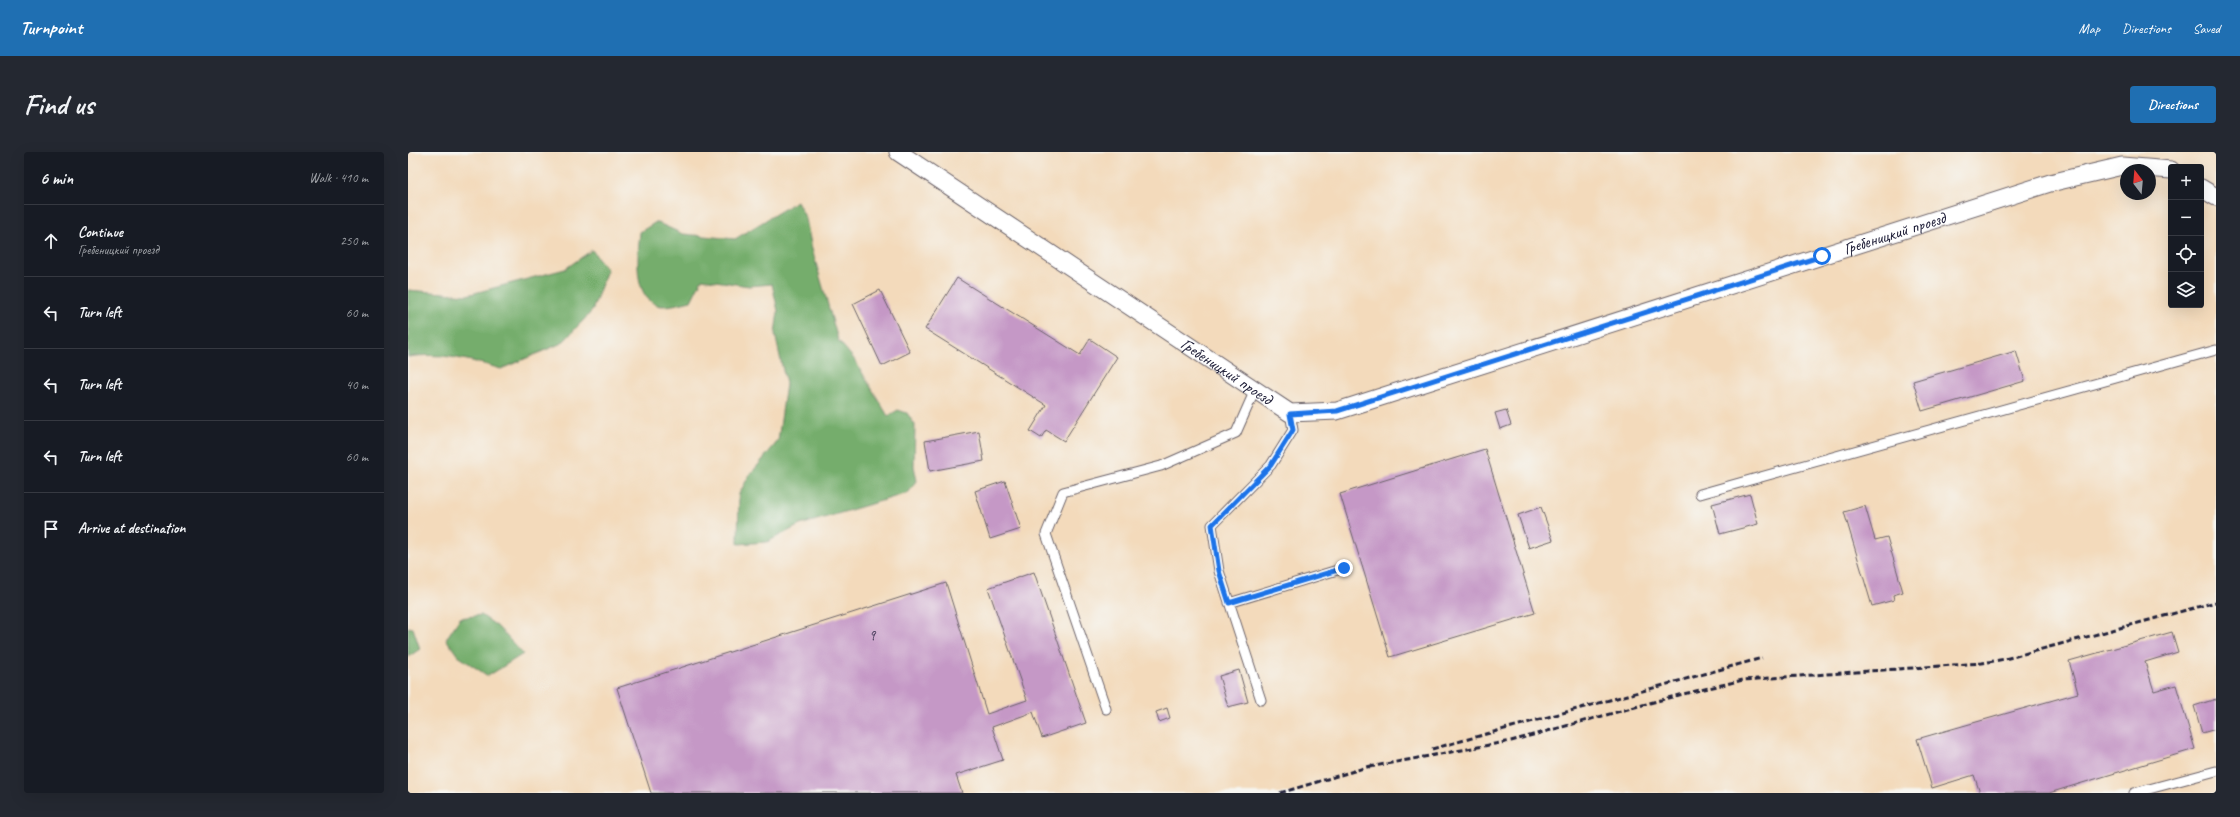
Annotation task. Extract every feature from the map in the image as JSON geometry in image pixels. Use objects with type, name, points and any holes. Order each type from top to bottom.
[{"type":"street","name":"Гребеницкий проезд","points":[[898,152],[1290,414],[1337,411],[2050,183],[2122,166],[2168,170]]},
{"type":"street","points":[[2204,190],[2216,197]]},
{"type":"lane","points":[[1700,494],[2216,350]]},
{"type":"lane","points":[[1106,709],[1046,534],[1063,492],[1161,466],[1236,434],[1255,390]]},
{"type":"lane","points":[[1261,700],[1219,571],[1212,525],[1271,465],[1293,430],[1290,414]]},
{"type":"lane","points":[[1229,603],[1344,568]]},
{"type":"lane","points":[[2134,793],[2216,771]]},
{"type":"green space","points":[[797,201],[806,219],[812,249],[838,340],[854,359],[888,416],[898,410],[907,413],[915,425],[914,466],[917,481],[908,493],[800,525],[767,542],[738,544],[739,494],[749,476],[778,441],[786,384],[775,334],[778,311],[772,284],[749,286],[702,279],[691,301],[669,306],[657,305],[649,300],[640,283],[638,273],[638,251],[640,232],[656,222],[683,234],[735,239]]},
{"type":"green space","points":[[592,250],[607,270],[592,311],[562,343],[501,369],[467,360],[444,356],[408,357],[408,290],[467,295],[565,269]]},
{"type":"green space","points":[[481,615],[497,626],[523,654],[488,676],[458,656],[446,639],[460,618]]},
{"type":"green space","points":[[408,627],[413,628],[420,649],[408,657]]},
{"type":"building","points":[[957,278],[1080,355],[1090,339],[1117,357],[1064,441],[1046,430],[1041,438],[1030,431],[1046,405],[925,329]]},
{"type":"building","points":[[880,290],[910,352],[882,366],[853,304]]},
{"type":"building","points":[[2016,351],[2025,381],[1922,411],[1913,381]]},
{"type":"building","points":[[1506,410],[1511,425],[1500,429],[1495,413]]},
{"type":"building","points":[[979,431],[984,461],[930,471],[925,441]]},
{"type":"building","points":[[1485,449],[1535,613],[1390,657],[1340,494]]},
{"type":"building","points":[[1005,481],[1021,529],[990,539],[975,491]]},
{"type":"building","points":[[1750,494],[1758,524],[1720,534],[1712,504]]},
{"type":"building","points":[[1865,506],[1875,540],[1887,537],[1903,592],[1893,595],[1894,600],[1872,606],[1844,512]]},
{"type":"building","points":[[1541,507],[1553,540],[1529,548],[1518,515]]},
{"type":"building","points":[[1034,572],[1086,723],[1042,738],[1033,712],[992,727],[1003,760],[956,775],[962,793],[651,793],[617,688],[946,583],[987,714],[1027,700],[988,588]]},
{"type":"building","points":[[2172,632],[2178,652],[2145,662],[2154,691],[2176,685],[2195,749],[2049,793],[1980,793],[1974,775],[1932,788],[1917,739],[2078,693],[2069,661]]},
{"type":"building","points":[[1239,670],[1248,702],[1228,707],[1219,676]]},
{"type":"building","points":[[2216,699],[2216,729],[2202,733],[2194,706]]},
{"type":"building","points":[[1167,708],[1170,718],[1159,722],[1156,712]]},
{"type":"railway","points":[[1369,767],[1511,741],[1679,695],[1743,680],[1982,663],[2005,659],[2216,602]]},
{"type":"railway","points":[[1432,749],[1762,658]]},
{"type":"railway","points":[[1280,793],[1374,765]]},
{"type":"route","points":[[1344,568],[1229,603],[1219,571],[1212,525],[1271,465],[1293,430],[1290,414],[1337,411],[1822,256]]}]
